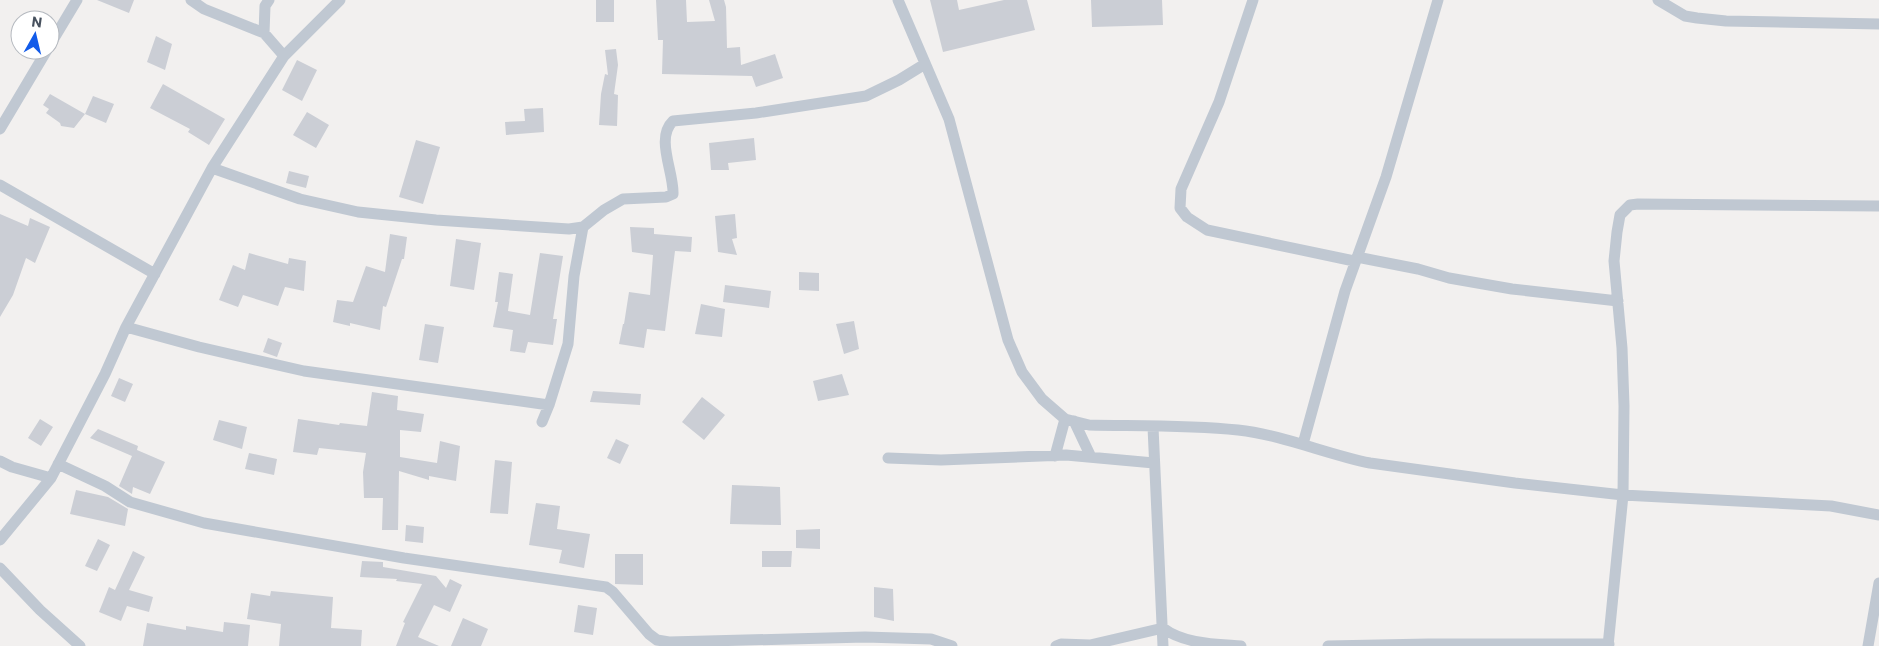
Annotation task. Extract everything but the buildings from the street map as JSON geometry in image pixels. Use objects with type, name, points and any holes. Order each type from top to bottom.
[{"type":"street","points":[[60,28],[77,0]]},
{"type":"street","points":[[191,0],[204,9],[264,33],[284,56]]},
{"type":"street","points":[[264,33],[265,6],[269,0]]},
{"type":"street","points":[[0,540],[51,478],[105,374],[126,327],[212,168],[284,56],[340,0]]},
{"type":"street","points":[[898,0],[949,119],[1008,340],[1022,372],[1042,399],[1070,420],[1089,425],[1238,430],[1285,439],[1346,458],[1370,463],[1515,483],[1623,495],[1831,506],[1879,515]]},
{"type":"street","points":[[1253,0],[1218,102],[1181,189],[1180,208],[1187,217],[1208,230],[1418,269],[1449,278],[1512,289],[1618,301]]},
{"type":"street","points":[[1304,444],[1356,259],[1386,177],[1438,0]]},
{"type":"street","points":[[1658,0],[1685,16],[1697,18],[1726,21],[1879,24]]},
{"type":"street","points":[[0,129],[41,60]]},
{"type":"street","points":[[212,168],[300,199],[358,212],[538,227],[569,229],[583,227],[604,210],[623,199],[666,197],[672,194],[673,186],[665,140],[667,126],[673,121],[756,113],[866,96],[925,64]]},
{"type":"street","points":[[0,185],[155,274]]},
{"type":"street","points":[[1328,646],[1428,644],[1609,645],[1623,495],[1624,406],[1622,348],[1614,261],[1620,215],[1630,205],[1638,204],[1879,206]]},
{"type":"street","points":[[542,422],[568,344],[574,276],[583,227]]},
{"type":"street","points":[[126,327],[199,347],[304,371],[549,405]]},
{"type":"street","points":[[1055,456],[1070,420]]},
{"type":"street","points":[[1070,420],[1091,457]]},
{"type":"street","points":[[1153,427],[1163,646]]},
{"type":"street","points":[[888,458],[941,460],[1055,456],[1091,457],[1154,463]]},
{"type":"street","points":[[0,461],[12,467],[51,478]]},
{"type":"street","points":[[58,464],[105,486],[130,502],[204,523],[404,558],[606,587],[613,592],[649,634],[657,640],[670,642],[865,636],[931,639],[952,646]]},
{"type":"street","points":[[0,568],[40,610],[80,646]]},
{"type":"street","points":[[1868,646],[1879,583]]},
{"type":"street","points":[[1056,646],[1061,644],[1090,645],[1163,628]]},
{"type":"street","points":[[1163,628],[1171,635],[1182,638],[1209,644],[1242,646]]}]
